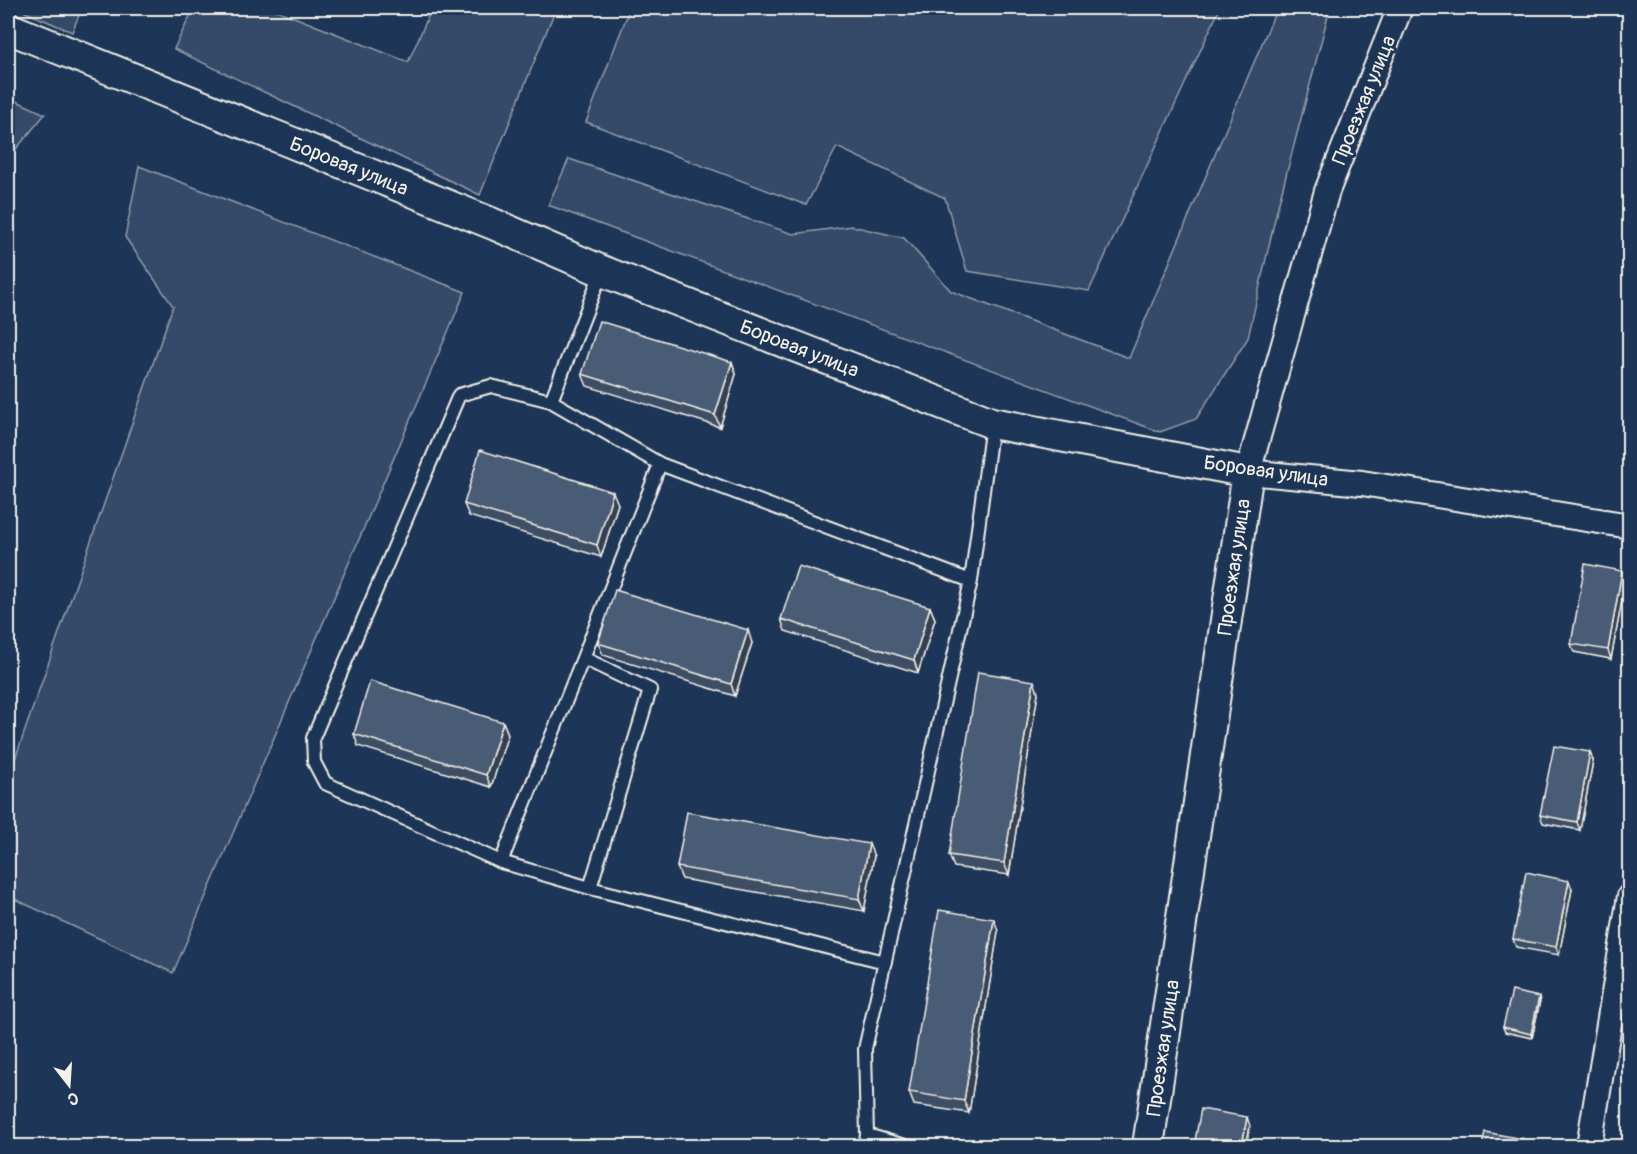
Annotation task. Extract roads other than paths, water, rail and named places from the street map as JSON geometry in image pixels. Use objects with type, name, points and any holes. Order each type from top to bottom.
[{"type":"street","name":"Проезжая улица","points":[[1148,1146],[1248,472],[1327,191],[1400,8]]},
{"type":"street","name":"Боровая улица","points":[[8,28],[491,223],[602,271],[992,423],[1248,472],[1362,483],[1629,526]]},
{"type":"street","points":[[1589,1146],[1629,896]]},
{"type":"lane","points":[[551,401],[602,271]]},
{"type":"lane","points":[[885,962],[590,888],[501,862],[325,783],[314,762],[313,738],[459,394],[491,386],[551,401],[660,464],[971,581]]},
{"type":"lane","points":[[905,1146],[866,1141],[865,1048],[971,581],[992,423]]},
{"type":"lane","points":[[501,862],[660,464]]},
{"type":"lane","points":[[584,658],[650,690],[590,888]]}]
